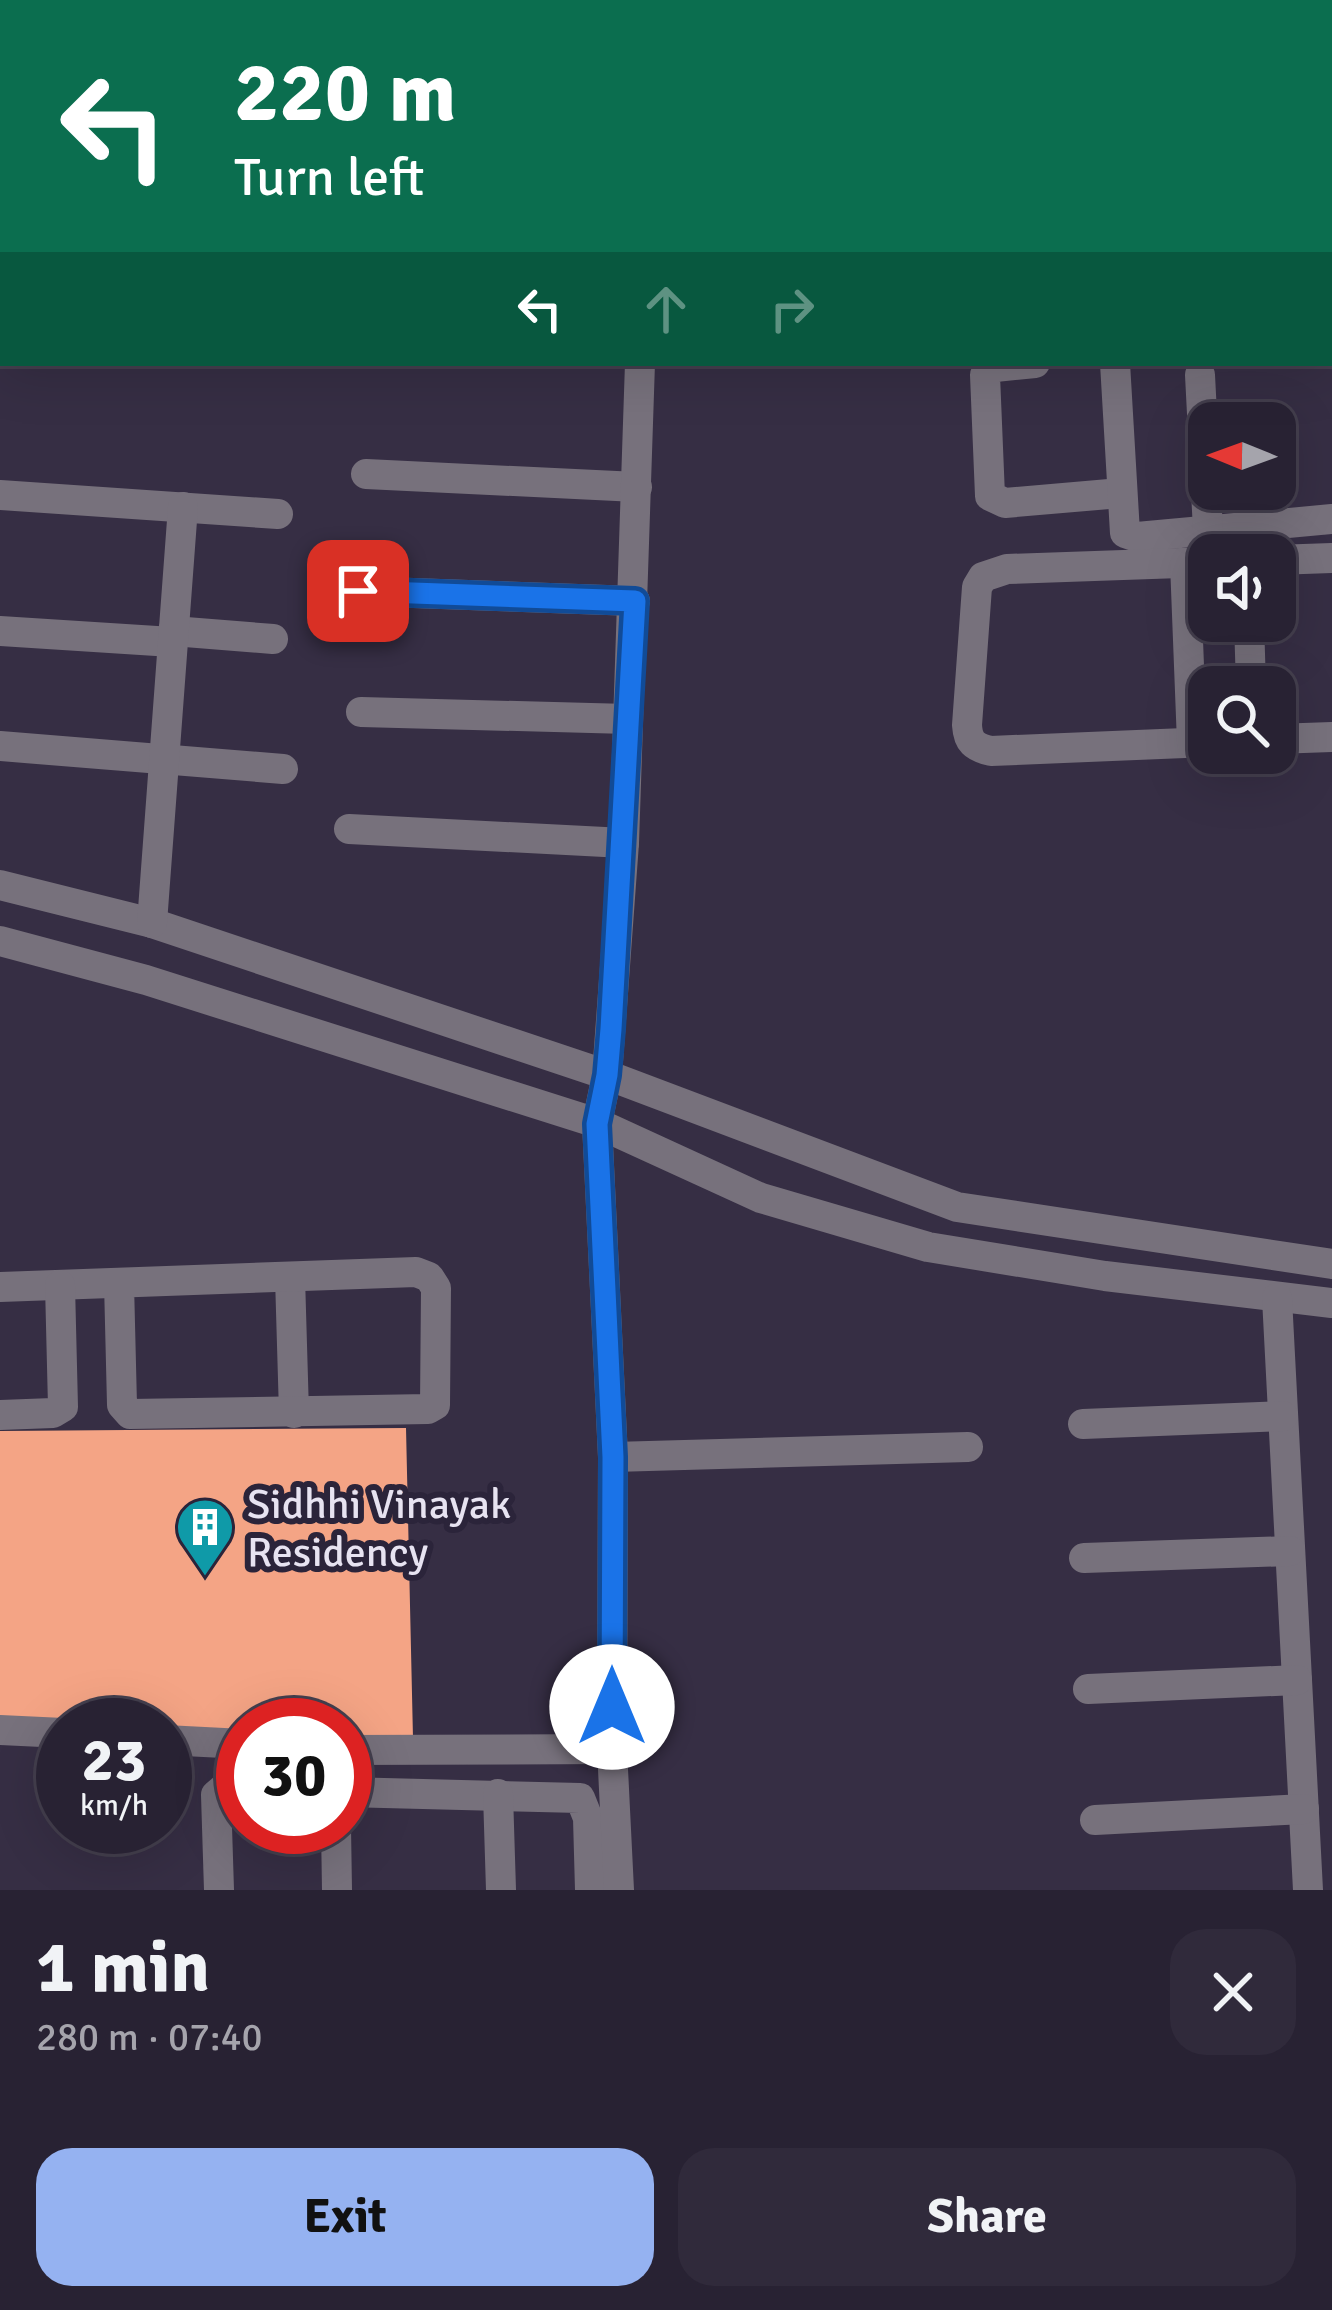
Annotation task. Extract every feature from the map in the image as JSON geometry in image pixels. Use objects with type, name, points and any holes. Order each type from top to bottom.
[{"type":"street","points":[[619,1890],[612,1749],[613,1457],[597,1124],[607,1075],[624,843],[640,366]]},
{"type":"street","points":[[1005,366],[985,375],[990,496],[1005,503],[1121,493]]},
{"type":"street","points":[[1115,366],[1123,527],[1131,536],[1332,519]]},
{"type":"street","points":[[1200,375],[1208,530]]},
{"type":"street","points":[[366,474],[638,487]]},
{"type":"street","points":[[0,495],[278,514]]},
{"type":"street","points":[[152,923],[182,507]]},
{"type":"street","points":[[1296,559],[1332,558]]},
{"type":"street","points":[[1188,562],[1007,569],[982,577],[977,587],[967,724],[968,737],[977,748],[991,752],[1188,743]]},
{"type":"street","points":[[358,591],[635,601]]},
{"type":"street","points":[[0,631],[273,639]]},
{"type":"street","points":[[361,712],[628,719]]},
{"type":"street","points":[[1296,738],[1332,736]]},
{"type":"street","points":[[0,746],[283,769]]},
{"type":"street","points":[[349,830],[624,843]]},
{"type":"street","points":[[0,885],[152,923],[607,1075],[957,1207],[1332,1264]]},
{"type":"street","points":[[0,941],[146,980],[597,1124],[761,1198],[928,1247],[1105,1276],[1332,1304]]},
{"type":"street","points":[[0,1287],[416,1272],[429,1277],[436,1288],[435,1405],[428,1409],[137,1416],[125,1411],[119,1283]]},
{"type":"street","points":[[290,1277],[294,1412]]},
{"type":"street","points":[[0,1415],[53,1413],[63,1407],[60,1285]]},
{"type":"street","points":[[1276,1298],[1304,1809],[1316,1875]]},
{"type":"street","points":[[1083,1424],[1283,1416]]},
{"type":"street","points":[[613,1457],[968,1447]]},
{"type":"street","points":[[1084,1558],[1290,1551]]},
{"type":"street","points":[[1088,1689],[1297,1680]]},
{"type":"street","points":[[0,1730],[36,1732]]},
{"type":"street","points":[[372,1750],[612,1749]]},
{"type":"street","points":[[372,1792],[580,1798],[588,1818],[590,1890]]},
{"type":"street","points":[[499,1794],[501,1890]]},
{"type":"street","points":[[1095,1820],[1304,1809]]},
{"type":"street","points":[[218,1854],[219,1890]]},
{"type":"street","points":[[336,1854],[337,1890]]},
{"type":"building","name":"Sidhhi Vinayak Residency","points":[[406,1428],[413,1738],[372,1738],[372,1698],[216,1698],[216,1738],[192,1738],[192,1698],[36,1698],[36,1731],[0,1738],[0,1431]]},
{"type":"place","name":"Sidhhi Vinayak Residency","points":[[205,1578]]},
{"type":"route","points":[[358,591],[635,601],[611,1029],[597,1124],[613,1457],[612,1707]]}]
